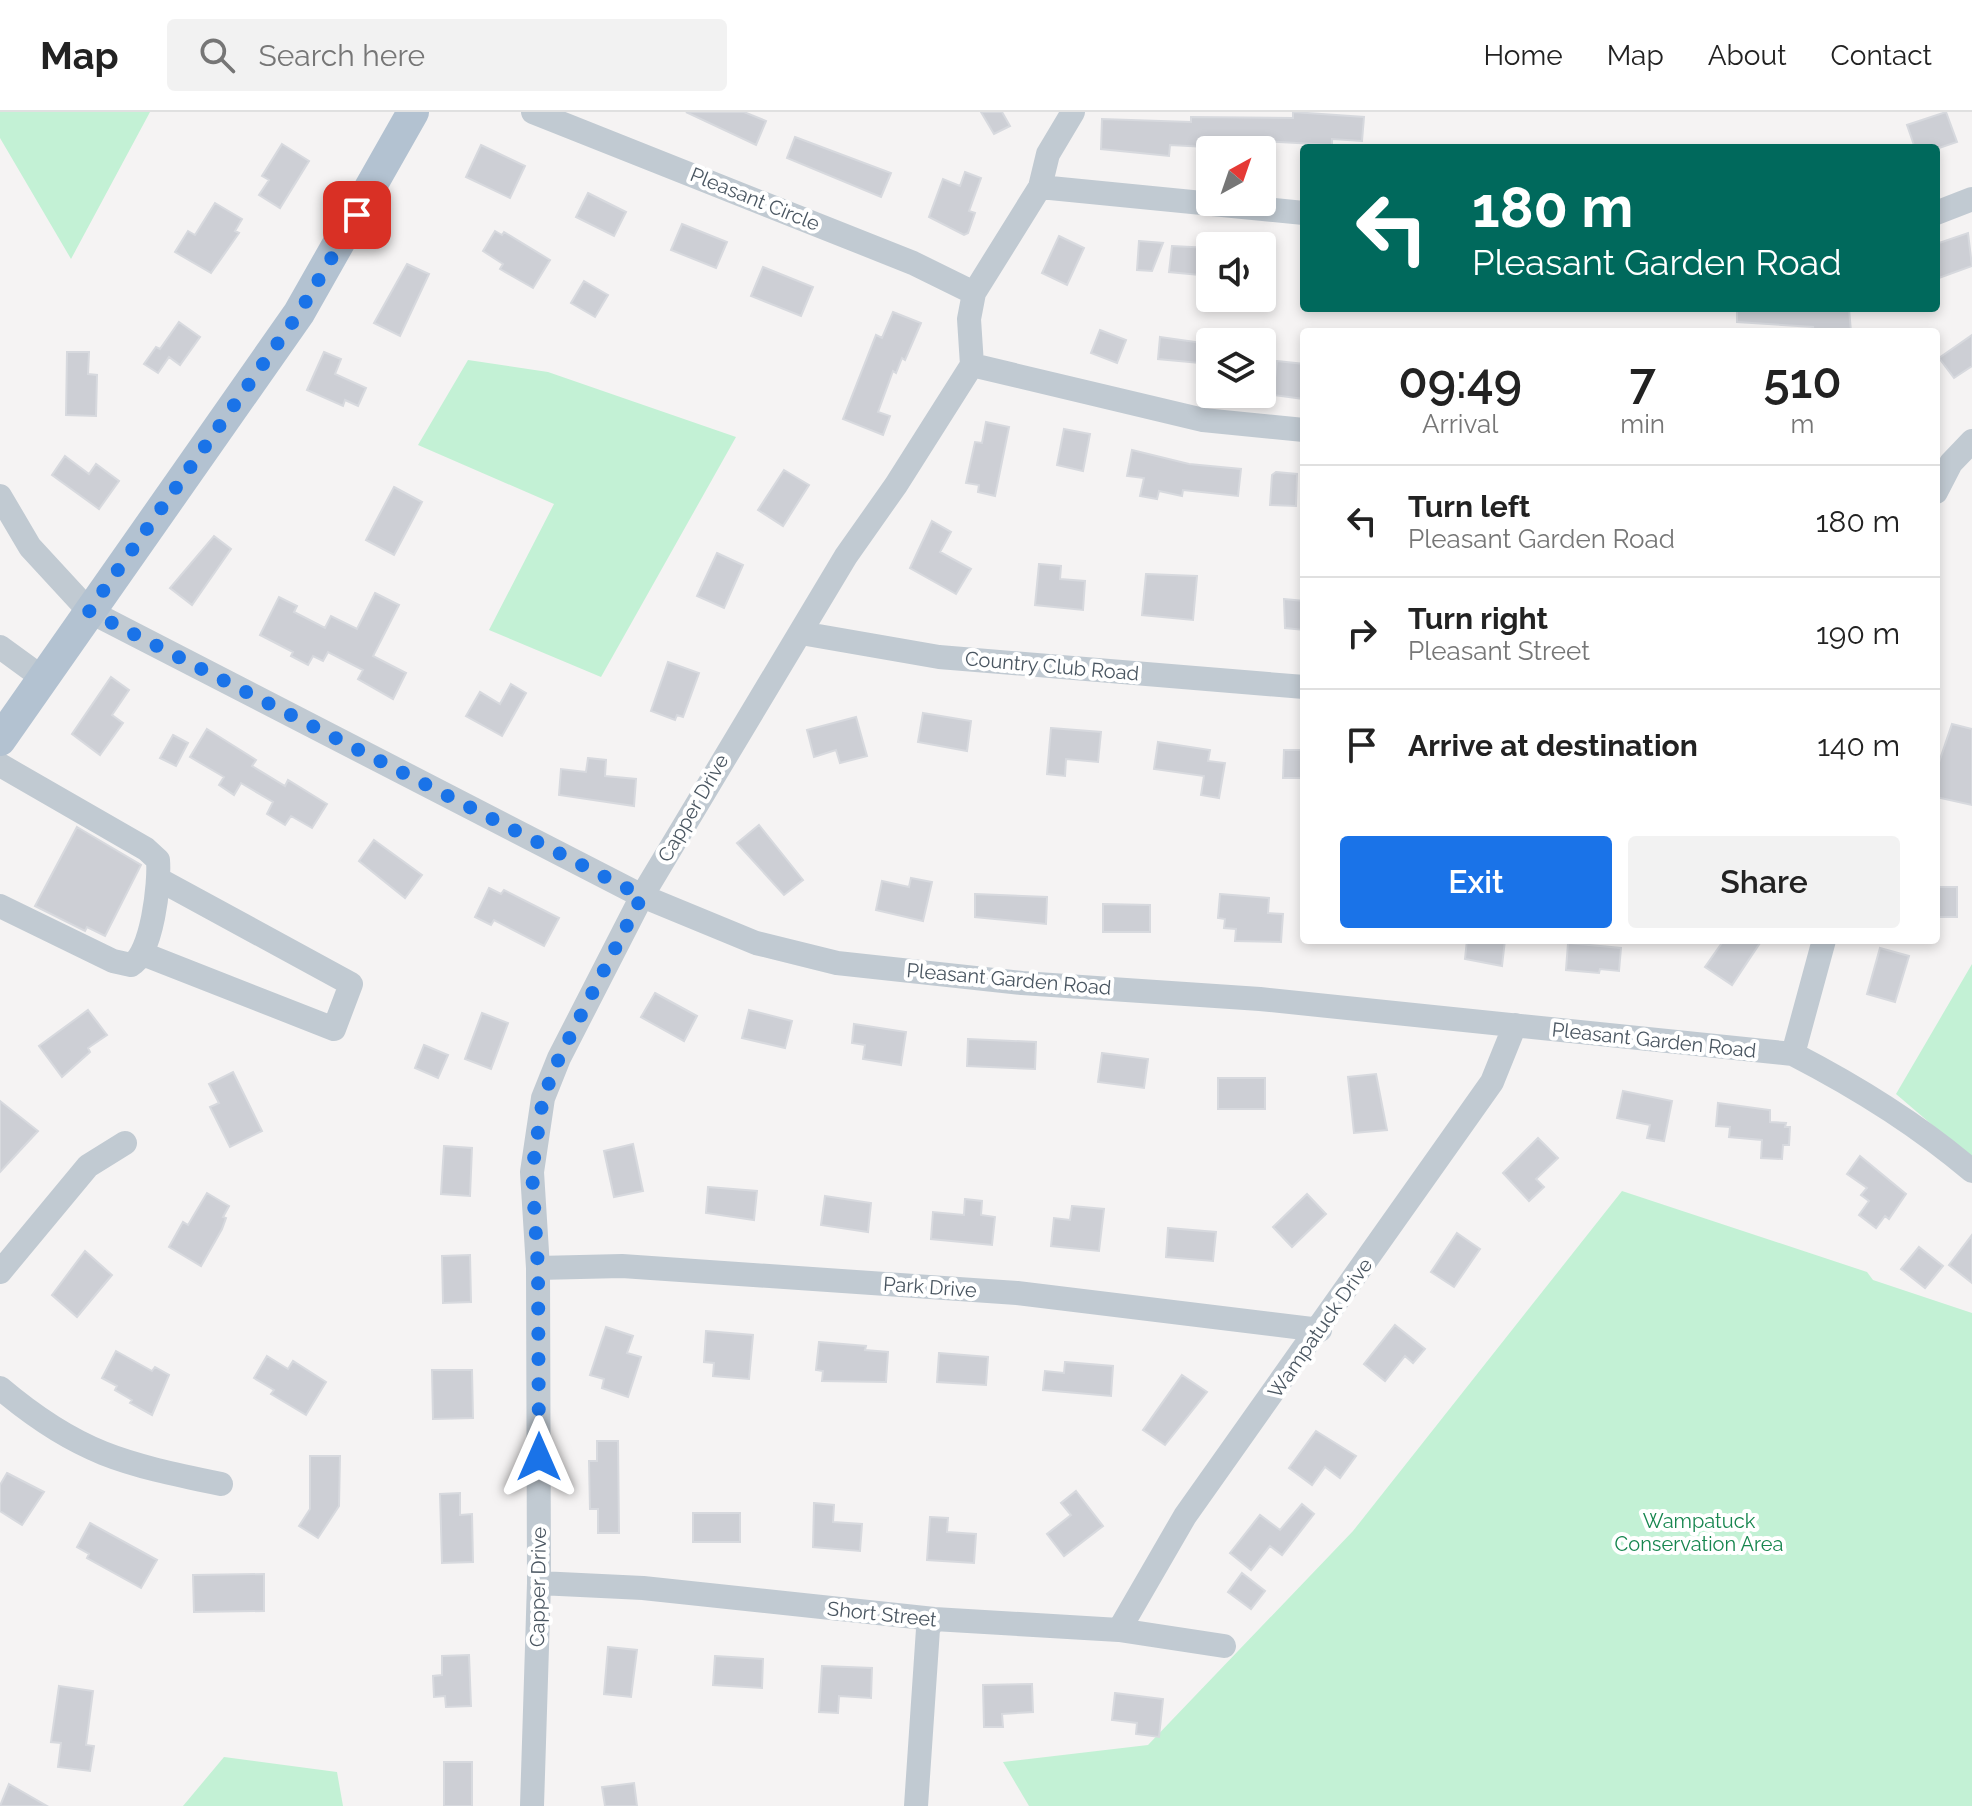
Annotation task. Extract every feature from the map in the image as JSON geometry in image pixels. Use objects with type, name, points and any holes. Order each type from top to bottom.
[{"type":"main road","points":[[0,740],[299,313],[413,112]]},
{"type":"street","name":"Pleasant Circle","points":[[533,112],[913,263],[974,293]]},
{"type":"street","points":[[1073,112],[1048,154],[1040,187],[974,293],[969,319],[972,365],[1203,420],[1300,430]]},
{"type":"street","points":[[1040,187],[1300,213]]},
{"type":"street","points":[[1940,211],[1972,199]]},
{"type":"street","name":"Capper Drive","points":[[532,1806],[539,1583],[538,1268],[532,1172],[543,1098],[559,1058],[642,896],[846,556],[912,461],[972,365]]},
{"type":"street","points":[[1940,484],[1951,463],[1972,441]]},
{"type":"street","points":[[0,496],[30,547],[89,611]]},
{"type":"street","name":"Pleasant Garden Road","points":[[89,611],[642,896],[756,943],[837,963],[1022,983],[1260,999],[1793,1054],[1851,1084],[1934,1139],[1972,1171]]},
{"type":"street","name":"Country Club Road","points":[[801,633],[939,657],[1300,687]]},
{"type":"street","points":[[0,647],[44,679]]},
{"type":"street","points":[[0,765],[146,849],[158,860],[160,880],[143,954],[131,965],[113,961],[0,906]]},
{"type":"street","points":[[143,954],[334,1029],[351,984],[160,880]]},
{"type":"street","points":[[1793,1054],[1823,944]]},
{"type":"street","name":"Wampatuck Drive","points":[[1119,1630],[1185,1516],[1320,1330],[1492,1082],[1515,1025]]},
{"type":"street","points":[[0,1272],[88,1166],[125,1143]]},
{"type":"street","name":"Park Drive","points":[[538,1268],[622,1266],[1017,1293],[1320,1330]]},
{"type":"street","points":[[0,1388],[72,1441],[129,1465],[221,1484]]},
{"type":"street","name":"Short Street","points":[[539,1583],[643,1588],[934,1619],[1119,1630],[1224,1646]]},
{"type":"street","points":[[916,1806],[928,1629],[934,1619]]},
{"type":"green space","points":[[0,112],[150,112],[71,259],[0,138]]},
{"type":"green space","points":[[468,360],[548,372],[736,437],[601,677],[489,630],[554,504],[418,445]]},
{"type":"green space","points":[[1972,964],[1972,1159],[1896,1094]]},
{"type":"green space","name":"Wampatuck Conservation Area","points":[[1622,1191],[1867,1272],[1873,1280],[1972,1313],[1972,1806],[1029,1806],[1003,1762],[1148,1745],[1353,1531]]},
{"type":"green space","points":[[224,1757],[337,1772],[343,1806],[183,1806]]},
{"type":"building","points":[[686,112],[744,112],[766,121],[756,145]]},
{"type":"building","points":[[981,112],[1002,112],[1010,126],[994,134]]},
{"type":"building","points":[[1293,112],[1364,117],[1362,141],[1332,139],[1332,144],[1314,144],[1276,142],[1276,136],[1196,136],[1196,146],[1170,145],[1169,156],[1101,149],[1102,119],[1191,122],[1191,117],[1293,118]]},
{"type":"building","points":[[1946,112],[1957,142],[1940,148],[1940,144],[1914,144],[1907,125]]},
{"type":"building","points":[[795,137],[891,173],[881,197],[787,158]]},
{"type":"building","points":[[282,144],[309,161],[280,208],[259,195],[269,180],[262,176]]},
{"type":"building","points":[[481,145],[525,166],[510,198],[466,177]]},
{"type":"building","points":[[965,172],[981,178],[969,211],[975,213],[968,233],[964,235],[929,217],[943,179],[960,186]]},
{"type":"building","points":[[588,193],[626,212],[614,236],[576,217]]},
{"type":"building","points":[[215,203],[242,219],[235,231],[239,233],[211,273],[175,252],[188,231],[195,235]]},
{"type":"building","points":[[682,224],[727,242],[716,268],[671,250]]},
{"type":"building","points":[[495,231],[502,235],[504,232],[550,260],[533,288],[500,269],[503,264],[483,251]]},
{"type":"building","points":[[1968,233],[1972,266],[1940,278],[1940,243]]},
{"type":"building","points":[[1059,236],[1084,248],[1067,285],[1042,273]]},
{"type":"building","points":[[1139,241],[1163,243],[1152,271],[1137,270]]},
{"type":"building","points":[[1172,246],[1196,247],[1196,275],[1169,272]]},
{"type":"building","points":[[407,264],[429,274],[400,336],[374,323]]},
{"type":"building","points":[[763,267],[813,287],[801,316],[751,296]]},
{"type":"building","points":[[584,281],[608,295],[595,317],[571,303]]},
{"type":"building","points":[[893,312],[921,323],[905,360],[902,358],[896,373],[893,371],[878,412],[890,416],[883,435],[843,419],[876,335],[882,338]]},
{"type":"building","points":[[1737,312],[1849,312],[1851,328],[1813,328],[1737,322]]},
{"type":"building","points":[[179,322],[200,337],[180,365],[169,357],[158,373],[144,364],[156,347],[160,349]]},
{"type":"building","points":[[1100,330],[1126,340],[1117,363],[1091,353]]},
{"type":"building","points":[[1972,335],[1972,366],[1954,378],[1940,357]]},
{"type":"building","points":[[1160,337],[1196,342],[1196,363],[1158,359]]},
{"type":"building","points":[[67,352],[89,352],[88,374],[97,375],[96,416],[66,415]]},
{"type":"building","points":[[324,352],[341,359],[335,374],[366,388],[358,406],[345,400],[343,406],[307,390]]},
{"type":"building","points":[[1277,361],[1300,364],[1300,398],[1276,395]]},
{"type":"building","points":[[986,422],[1009,427],[995,496],[978,492],[979,485],[966,483],[975,442],[982,443]]},
{"type":"building","points":[[1064,429],[1090,434],[1083,471],[1057,465]]},
{"type":"building","points":[[1132,450],[1189,464],[1241,469],[1238,496],[1183,490],[1182,496],[1159,491],[1157,499],[1140,496],[1144,478],[1127,476]]},
{"type":"building","points":[[65,456],[89,474],[96,464],[119,481],[99,509],[52,475]]},
{"type":"building","points":[[784,470],[809,485],[783,526],[758,510]]},
{"type":"building","points":[[1276,472],[1297,474],[1296,506],[1270,505],[1272,475]]},
{"type":"building","points":[[394,487],[422,502],[394,555],[366,540]]},
{"type":"building","points":[[932,521],[951,532],[940,552],[971,569],[956,594],[910,568]]},
{"type":"building","points":[[214,536],[231,549],[192,605],[170,588]]},
{"type":"building","points":[[717,553],[743,565],[724,608],[697,596]]},
{"type":"building","points":[[1039,564],[1061,566],[1060,579],[1085,581],[1083,610],[1035,605]]},
{"type":"building","points":[[1146,574],[1197,576],[1193,620],[1142,615]]},
{"type":"building","points":[[375,593],[399,605],[373,656],[406,673],[393,699],[358,679],[363,670],[328,652],[323,661],[313,656],[308,665],[291,656],[293,652],[260,635],[279,597],[297,606],[294,612],[325,628],[331,616],[357,629]]},
{"type":"building","points":[[1284,599],[1300,601],[1300,630],[1285,628]]},
{"type":"building","points":[[668,662],[699,673],[683,717],[677,715],[675,720],[651,711]]},
{"type":"building","points":[[111,677],[129,690],[112,715],[123,723],[100,755],[72,734]]},
{"type":"building","points":[[511,684],[526,693],[502,736],[466,716],[480,692],[500,704]]},
{"type":"building","points":[[923,713],[971,721],[967,751],[918,742]]},
{"type":"building","points":[[856,717],[867,756],[840,763],[836,750],[814,757],[807,730]]},
{"type":"building","points":[[1952,724],[1972,729],[1972,805],[1940,798],[1940,759]]},
{"type":"building","points":[[1051,728],[1101,732],[1098,762],[1066,759],[1065,776],[1047,774]]},
{"type":"building","points":[[207,729],[256,760],[252,766],[285,786],[288,780],[327,804],[312,828],[291,816],[285,825],[267,814],[273,802],[241,783],[234,795],[219,785],[224,777],[190,757]]},
{"type":"building","points":[[173,735],[188,743],[176,766],[160,758]]},
{"type":"building","points":[[1158,742],[1210,750],[1208,761],[1225,763],[1219,798],[1201,795],[1204,776],[1154,769]]},
{"type":"building","points":[[1284,750],[1300,750],[1300,778],[1283,778]]},
{"type":"building","points":[[588,758],[606,760],[605,776],[636,779],[634,806],[559,795],[561,769],[586,772]]},
{"type":"building","points":[[759,825],[803,880],[784,895],[737,843]]},
{"type":"building","points":[[77,827],[141,865],[105,936],[87,927],[85,931],[35,906]]},
{"type":"building","points":[[374,840],[422,875],[405,898],[359,861]]},
{"type":"building","points":[[911,878],[932,882],[923,921],[876,910],[882,881],[909,887]]},
{"type":"building","points":[[1940,887],[1957,887],[1957,917],[1940,917]]},
{"type":"building","points":[[489,888],[501,894],[504,890],[559,918],[544,946],[494,920],[491,925],[475,917]]},
{"type":"building","points":[[975,894],[1047,897],[1046,924],[975,917]]},
{"type":"building","points":[[1220,894],[1269,898],[1268,913],[1283,914],[1281,942],[1235,941],[1236,929],[1224,928],[1225,919],[1218,918]]},
{"type":"building","points":[[1103,904],[1150,905],[1150,932],[1103,932]]},
{"type":"building","points":[[1467,944],[1505,944],[1502,966],[1465,959]]},
{"type":"building","points":[[1568,944],[1621,948],[1619,971],[1566,970]]},
{"type":"building","points":[[1721,944],[1759,944],[1732,985],[1705,967]]},
{"type":"building","points":[[1880,948],[1909,956],[1895,1002],[1867,994]]},
{"type":"building","points":[[655,993],[697,1016],[684,1041],[641,1017]]},
{"type":"building","points":[[88,1010],[107,1035],[88,1048],[90,1052],[62,1077],[39,1046]]},
{"type":"building","points":[[749,1010],[792,1021],[785,1048],[742,1038]]},
{"type":"building","points":[[482,1013],[508,1023],[491,1069],[465,1059]]},
{"type":"building","points":[[854,1024],[906,1032],[901,1065],[863,1059],[865,1045],[852,1043]]},
{"type":"building","points":[[968,1039],[1036,1042],[1035,1069],[967,1066]]},
{"type":"building","points":[[424,1045],[448,1055],[438,1078],[415,1068]]},
{"type":"building","points":[[1102,1053],[1148,1059],[1144,1088],[1098,1082]]},
{"type":"building","points":[[233,1072],[262,1131],[230,1147],[210,1107],[219,1103],[209,1084]]},
{"type":"building","points":[[1376,1074],[1387,1130],[1354,1133],[1348,1077]]},
{"type":"building","points":[[1218,1078],[1265,1078],[1265,1109],[1218,1109]]},
{"type":"building","points":[[1623,1091],[1672,1101],[1664,1141],[1647,1138],[1650,1125],[1617,1118]]},
{"type":"building","points":[[0,1101],[38,1131],[0,1172]]},
{"type":"building","points":[[1718,1103],[1770,1110],[1770,1122],[1786,1123],[1785,1127],[1790,1127],[1789,1145],[1783,1145],[1782,1159],[1761,1158],[1762,1140],[1729,1137],[1730,1127],[1716,1126]]},
{"type":"building","points":[[1538,1138],[1558,1158],[1536,1179],[1544,1187],[1529,1201],[1503,1173]]},
{"type":"building","points":[[633,1144],[643,1191],[614,1197],[604,1151]]},
{"type":"building","points":[[444,1146],[472,1148],[470,1196],[441,1194]]},
{"type":"building","points":[[1860,1156],[1906,1194],[1889,1219],[1885,1216],[1876,1228],[1859,1215],[1869,1201],[1861,1195],[1867,1188],[1847,1174]]},
{"type":"building","points":[[708,1187],[757,1191],[754,1220],[706,1213]]},
{"type":"building","points":[[207,1193],[229,1206],[223,1217],[226,1218],[222,1229],[201,1266],[169,1247],[183,1222],[188,1225]]},
{"type":"building","points":[[1307,1194],[1326,1214],[1292,1247],[1273,1227]]},
{"type":"building","points":[[825,1196],[871,1203],[868,1232],[821,1225]]},
{"type":"building","points":[[965,1199],[982,1201],[981,1215],[995,1217],[992,1245],[931,1239],[933,1212],[964,1215]]},
{"type":"building","points":[[1072,1206],[1104,1209],[1099,1251],[1051,1246],[1054,1218],[1070,1220]]},
{"type":"building","points":[[1168,1228],[1216,1232],[1213,1261],[1166,1257]]},
{"type":"building","points":[[1457,1233],[1480,1249],[1454,1287],[1431,1272]]},
{"type":"building","points":[[1972,1235],[1972,1283],[1949,1265]]},
{"type":"building","points":[[1919,1247],[1943,1266],[1925,1288],[1901,1269]]},
{"type":"building","points":[[85,1251],[112,1275],[77,1317],[52,1295]]},
{"type":"building","points":[[470,1255],[471,1302],[443,1303],[442,1256]]},
{"type":"building","points":[[1395,1325],[1425,1349],[1413,1363],[1405,1356],[1385,1381],[1364,1364]]},
{"type":"building","points":[[606,1327],[633,1336],[627,1353],[641,1357],[628,1397],[602,1388],[604,1379],[590,1375]]},
{"type":"building","points":[[706,1331],[753,1335],[749,1379],[713,1376],[714,1363],[704,1362]]},
{"type":"building","points":[[819,1342],[866,1346],[865,1350],[888,1352],[886,1382],[822,1381],[823,1371],[816,1370]]},
{"type":"building","points":[[116,1351],[152,1371],[155,1367],[169,1375],[152,1415],[130,1403],[132,1400],[115,1390],[117,1386],[102,1378]]},
{"type":"building","points":[[939,1353],[988,1357],[986,1385],[937,1382]]},
{"type":"building","points":[[267,1356],[288,1369],[293,1361],[326,1382],[306,1415],[271,1394],[274,1390],[254,1378]]},
{"type":"building","points":[[1065,1362],[1113,1366],[1111,1396],[1043,1390],[1045,1371],[1064,1373]]},
{"type":"building","points":[[432,1370],[472,1370],[473,1418],[433,1419]]},
{"type":"building","points":[[1182,1375],[1207,1392],[1165,1445],[1143,1430]]},
{"type":"building","points":[[1316,1431],[1356,1456],[1340,1478],[1325,1467],[1312,1485],[1289,1468]]},
{"type":"building","points":[[597,1441],[618,1441],[619,1533],[598,1533],[598,1509],[590,1509],[589,1461],[597,1461]]},
{"type":"building","points":[[310,1456],[340,1456],[339,1506],[318,1538],[299,1526],[310,1509]]},
{"type":"building","points":[[7,1473],[44,1492],[22,1525],[0,1511],[0,1485]]},
{"type":"building","points":[[1076,1491],[1103,1526],[1064,1556],[1047,1534],[1071,1515],[1061,1503]]},
{"type":"building","points":[[460,1493],[460,1515],[472,1514],[473,1562],[442,1563],[440,1494]]},
{"type":"building","points":[[814,1503],[834,1505],[833,1522],[862,1524],[860,1551],[813,1547]]},
{"type":"building","points":[[1302,1504],[1314,1514],[1282,1555],[1270,1546],[1251,1570],[1230,1553],[1260,1515],[1280,1530]]},
{"type":"building","points":[[693,1513],[740,1513],[740,1542],[693,1542]]},
{"type":"building","points":[[930,1517],[948,1518],[947,1532],[976,1534],[974,1563],[927,1560]]},
{"type":"building","points":[[90,1523],[157,1560],[141,1588],[87,1558],[89,1554],[77,1547]]},
{"type":"building","points":[[1242,1573],[1265,1591],[1251,1609],[1228,1592]]},
{"type":"building","points":[[264,1574],[264,1611],[194,1612],[193,1575]]},
{"type":"building","points":[[608,1647],[637,1650],[631,1697],[604,1694]]},
{"type":"building","points":[[469,1655],[471,1706],[446,1707],[445,1696],[434,1697],[433,1676],[442,1675],[442,1656]]},
{"type":"building","points":[[715,1656],[763,1659],[762,1688],[713,1685]]},
{"type":"building","points":[[822,1666],[872,1668],[871,1698],[839,1696],[838,1713],[819,1712]]},
{"type":"building","points":[[1032,1684],[1033,1712],[1002,1714],[1003,1727],[984,1727],[983,1685]]},
{"type":"building","points":[[59,1686],[93,1691],[86,1745],[94,1746],[90,1771],[58,1767],[61,1743],[51,1742]]},
{"type":"building","points":[[1115,1693],[1163,1699],[1159,1737],[1136,1734],[1137,1723],[1112,1720]]},
{"type":"building","points":[[444,1762],[472,1762],[472,1806],[444,1806]]},
{"type":"building","points":[[634,1783],[637,1806],[605,1806],[602,1787]]},
{"type":"building","points":[[9,1784],[47,1806],[0,1806]]},
{"type":"route","points":[[357,215],[299,313],[89,611],[642,896],[599,976],[543,1098],[532,1172],[538,1268],[539,1457]]}]
